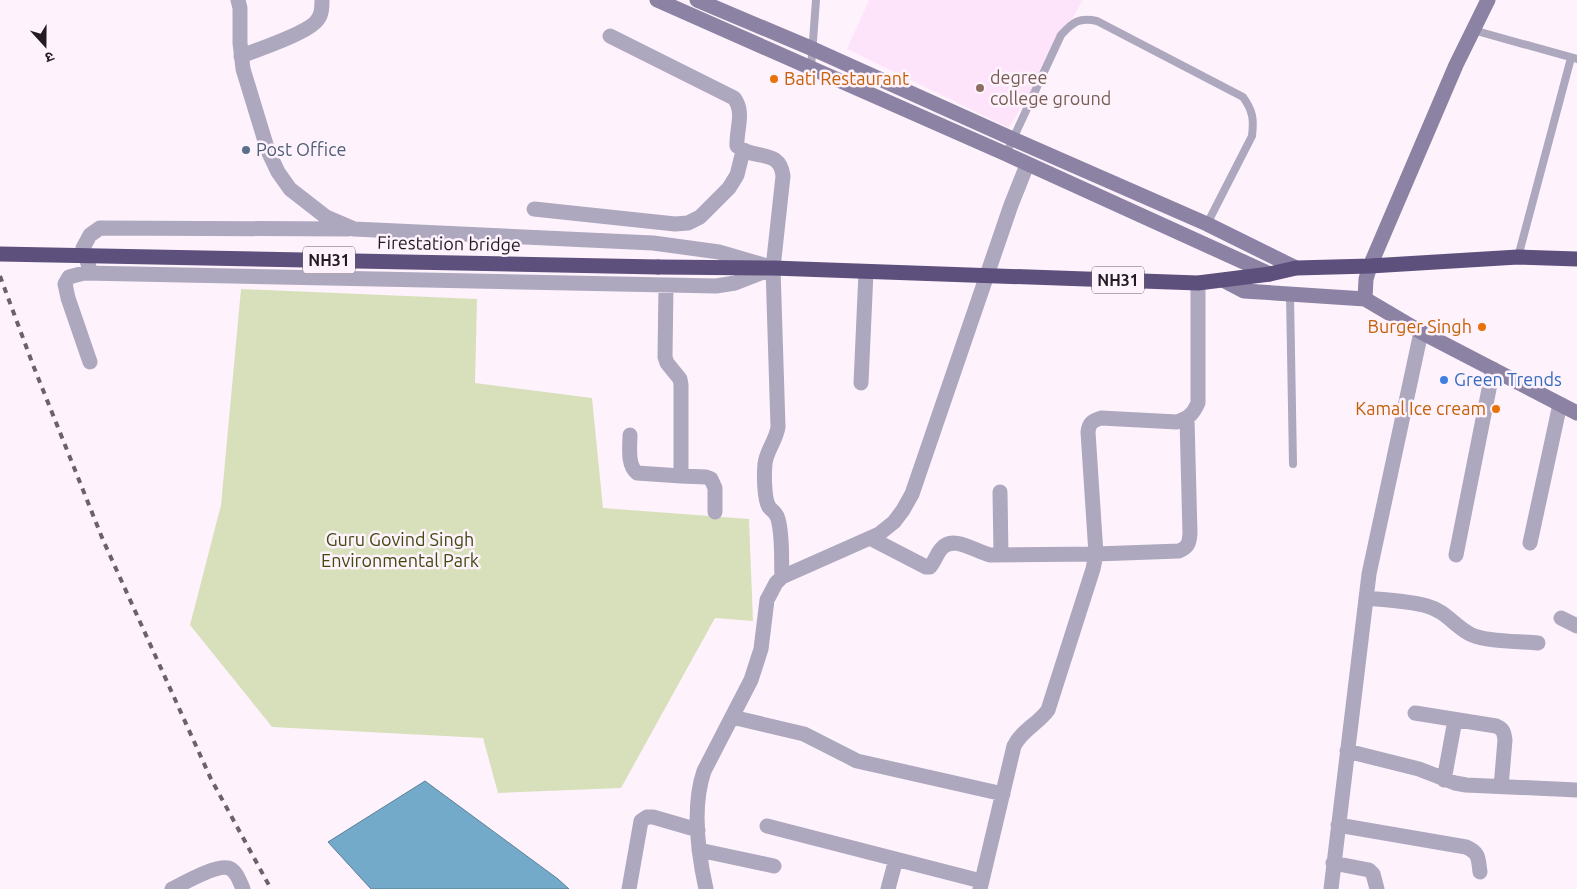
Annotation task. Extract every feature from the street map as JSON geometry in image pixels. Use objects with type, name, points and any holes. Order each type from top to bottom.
[{"type":"highway","name":"Firestation bridge","points":[[0,254],[773,268]]},
{"type":"highway","name":"NH31","points":[[773,268],[1198,283],[1225,281],[1296,268],[1370,266],[1518,257],[1577,259]]},
{"type":"street","points":[[238,0],[243,70],[268,151],[278,172],[290,190],[326,216],[354,229]]},
{"type":"street","points":[[241,56],[305,30],[318,20],[322,0]]},
{"type":"street","points":[[657,0],[1006,154],[1270,274]]},
{"type":"street","points":[[697,0],[813,48],[1013,139],[1207,224],[1296,268]]},
{"type":"street","points":[[1365,299],[1366,279],[1370,266],[1456,65],[1488,0]]},
{"type":"street","points":[[610,36],[734,98],[740,112],[737,146],[743,151],[772,158],[780,162],[782,168],[783,176],[773,268],[778,427],[766,458],[766,499],[768,506],[777,515],[780,524],[782,577]]},
{"type":"street","points":[[534,208],[675,224],[688,223],[700,217],[728,188],[737,175],[743,151]]},
{"type":"street","points":[[706,889],[699,850],[698,794],[700,781],[752,680],[761,649],[767,600],[782,577],[879,534],[894,522],[912,494],[1011,205],[1027,165]]},
{"type":"street","points":[[92,273],[83,248],[90,235],[100,228],[354,229],[653,243],[719,252],[773,268]]},
{"type":"street","points":[[90,362],[65,284],[69,277],[84,273],[716,286],[734,283],[773,268]]},
{"type":"street","points":[[861,383],[866,272]]},
{"type":"street","points":[[1225,281],[1244,291],[1365,299],[1421,332],[1577,413]]},
{"type":"street","points":[[767,826],[896,859],[981,885],[1014,746],[1018,738],[1042,718],[1048,710],[1093,569],[1096,554],[1089,425],[1094,420],[1101,418],[1177,422],[1187,419],[1194,413],[1198,403],[1198,283]]},
{"type":"street","points":[[666,285],[664,352],[667,363],[676,374],[681,385],[681,476]]},
{"type":"street","points":[[1331,889],[1369,574],[1421,332]]},
{"type":"street","points":[[1456,556],[1493,369]]},
{"type":"street","points":[[1530,543],[1560,404]]},
{"type":"street","points":[[870,538],[926,567],[930,567],[935,562],[941,549],[951,543],[958,543],[983,554],[1000,555],[1179,551],[1186,548],[1189,543],[1187,419]]},
{"type":"street","points":[[630,435],[630,464],[633,470],[637,473],[706,477],[711,479],[715,488],[715,512]]},
{"type":"street","points":[[1000,492],[1000,555]]},
{"type":"street","points":[[1366,598],[1426,605],[1437,609],[1474,636],[1538,643]]},
{"type":"street","points":[[1561,618],[1577,626]]},
{"type":"street","points":[[1415,713],[1496,726],[1501,729],[1505,740],[1501,787]]},
{"type":"street","points":[[732,717],[804,734],[857,760],[1003,794]]},
{"type":"street","points":[[1444,780],[1455,720]]},
{"type":"street","points":[[1347,751],[1419,768],[1444,780],[1466,785],[1577,790]]},
{"type":"street","points":[[629,889],[641,821],[647,817],[653,817],[698,830]]},
{"type":"street","points":[[1338,825],[1466,847],[1473,850],[1477,855],[1480,872]]},
{"type":"street","points":[[699,850],[774,866]]},
{"type":"street","points":[[888,889],[896,859]]},
{"type":"street","points":[[1333,863],[1369,870],[1373,874],[1376,889]]},
{"type":"street","points":[[172,889],[215,868],[224,866],[236,874],[243,889]]},
{"type":"lane","points":[[812,68],[816,0]]},
{"type":"lane","points":[[1006,154],[1061,36],[1072,23],[1086,19],[1098,21],[1242,97],[1250,106],[1254,121],[1252,136],[1207,224]]},
{"type":"lane","points":[[1473,30],[1574,58],[1518,257]]},
{"type":"lane","points":[[1290,295],[1293,464]]},
{"type":"shaded area","name":"degree college ground","points":[[869,0],[1083,0],[1009,128],[847,49]]},
{"type":"green space","name":"Guru Govind Singh Environmental Park","points":[[241,289],[477,299],[475,383],[592,398],[603,508],[749,519],[753,621],[715,618],[621,788],[498,793],[483,738],[272,727],[190,625],[221,505]]},
{"type":"water","points":[[425,781],[569,889],[371,889],[328,842]]},
{"type":"railway","points":[[0,276],[33,365],[103,540],[211,779],[271,889]]},
{"type":"place","name":"Bati Restaurant","points":[[774,79]]},
{"type":"place","name":"degree college ground","points":[[980,88]]},
{"type":"place","name":"Post Office","points":[[246,150]]},
{"type":"place","name":"Burger Singh","points":[[1482,327]]},
{"type":"place","name":"Green Trends","points":[[1444,380]]},
{"type":"place","name":"Kamal Ice cream","points":[[1496,409]]}]
